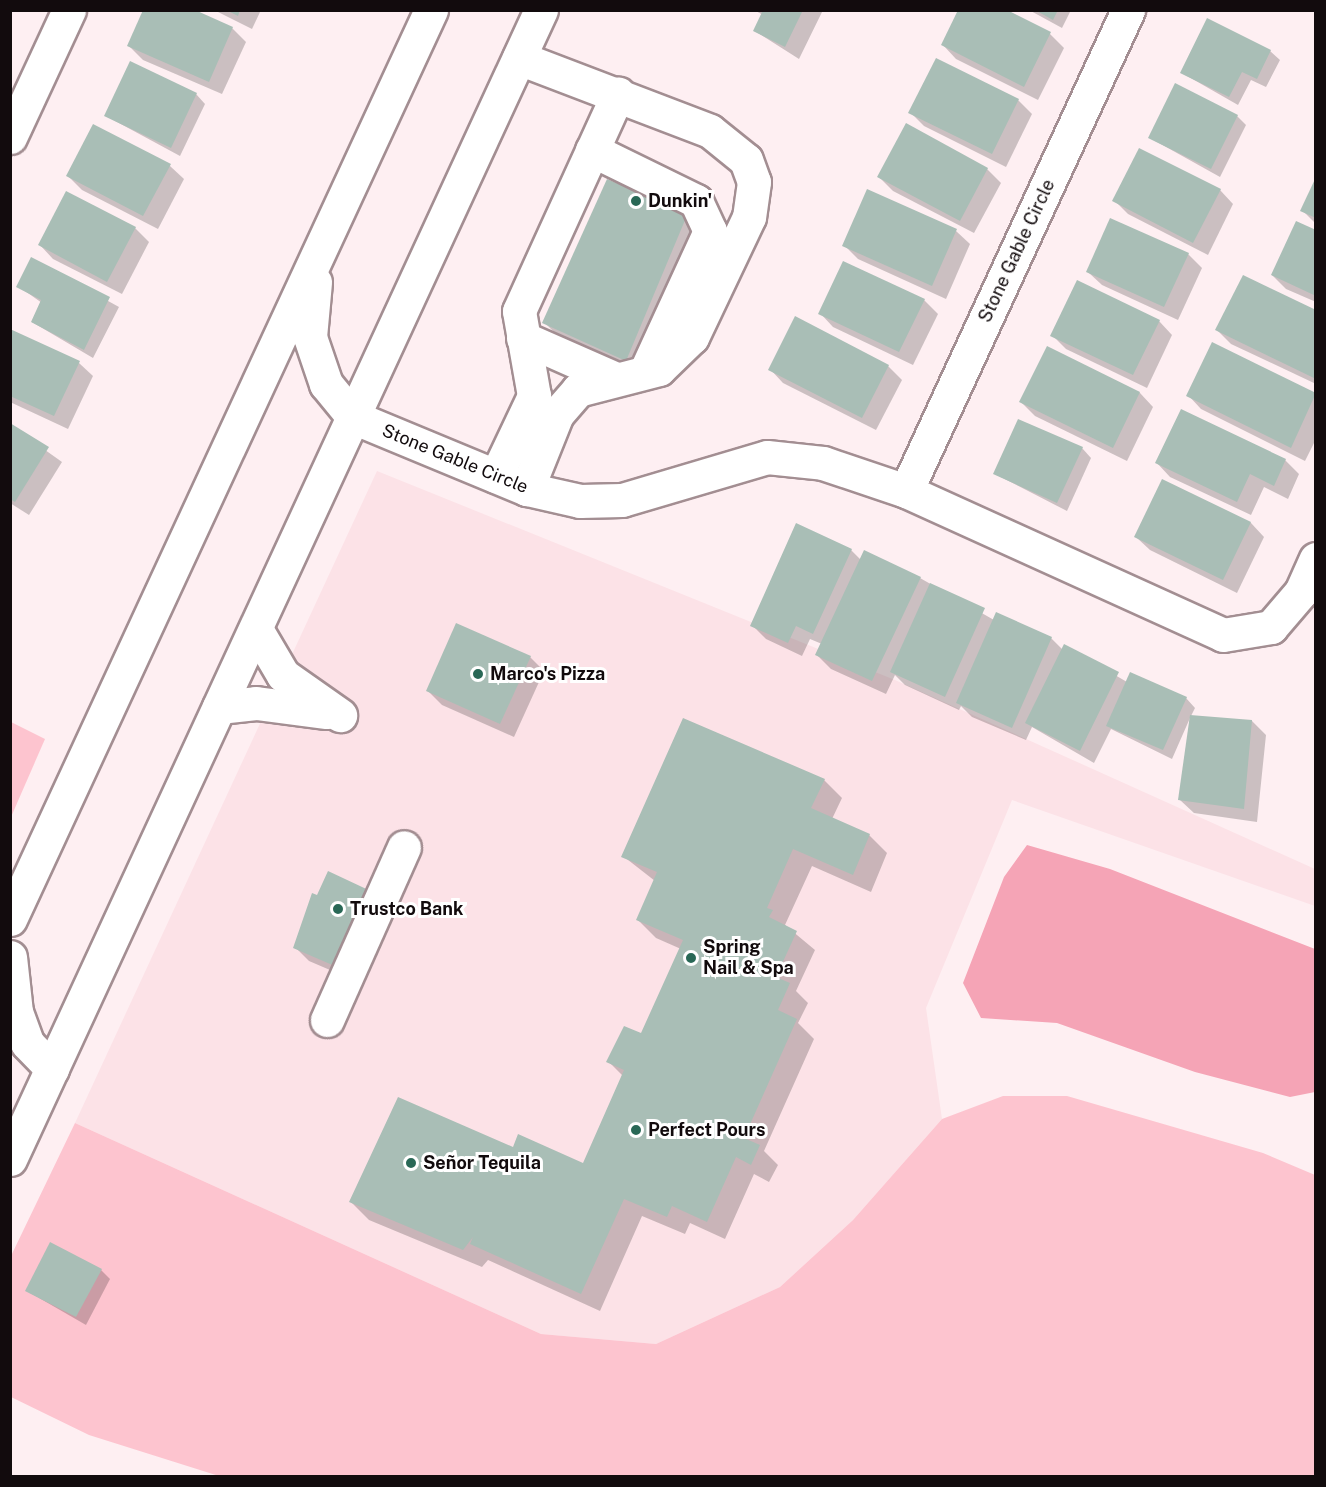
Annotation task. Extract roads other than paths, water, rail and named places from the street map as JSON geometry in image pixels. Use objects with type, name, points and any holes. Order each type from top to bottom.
[{"type":"main road","points":[[10,137],[69,10]]},
{"type":"main road","points":[[10,919],[431,10]]},
{"type":"main road","points":[[10,1159],[541,10]]},
{"type":"main road","name":"Stone Gable Circle","points":[[906,491],[1128,10]]},
{"type":"main road","points":[[519,58],[710,131],[746,160],[754,182],[749,216],[692,337],[658,369],[578,390],[557,414],[527,489]]},
{"type":"main road","points":[[496,476],[534,396],[519,311],[618,94]]},
{"type":"main road","points":[[592,150],[696,201],[710,231],[630,377]]},
{"type":"main road","points":[[318,256],[310,337],[326,384],[353,417]]},
{"type":"main road","points":[[523,338],[630,377]]},
{"type":"main road","name":"Stone Gable Circle","points":[[353,417],[527,489],[580,501],[622,500],[767,457],[823,463],[906,491],[1223,635],[1271,627],[1301,592],[1316,559]]},
{"type":"main road","points":[[219,707],[279,704],[340,715],[283,675],[255,629]]},
{"type":"main road","points":[[336,1024],[413,851]]},
{"type":"main road","points":[[10,957],[16,1012],[27,1043],[52,1069]]},
{"type":"place","name":"Dunkin'","points":[[636,201]]},
{"type":"place","name":"Marco's Pizza","points":[[478,674]]},
{"type":"place","name":"Trustco Bank","points":[[338,909]]},
{"type":"place","name":"Spring Nail & Spa","points":[[691,958]]},
{"type":"place","name":"Perfect Pours","points":[[636,1130]]},
{"type":"place","name":"Señor Tequila","points":[[411,1163]]}]
